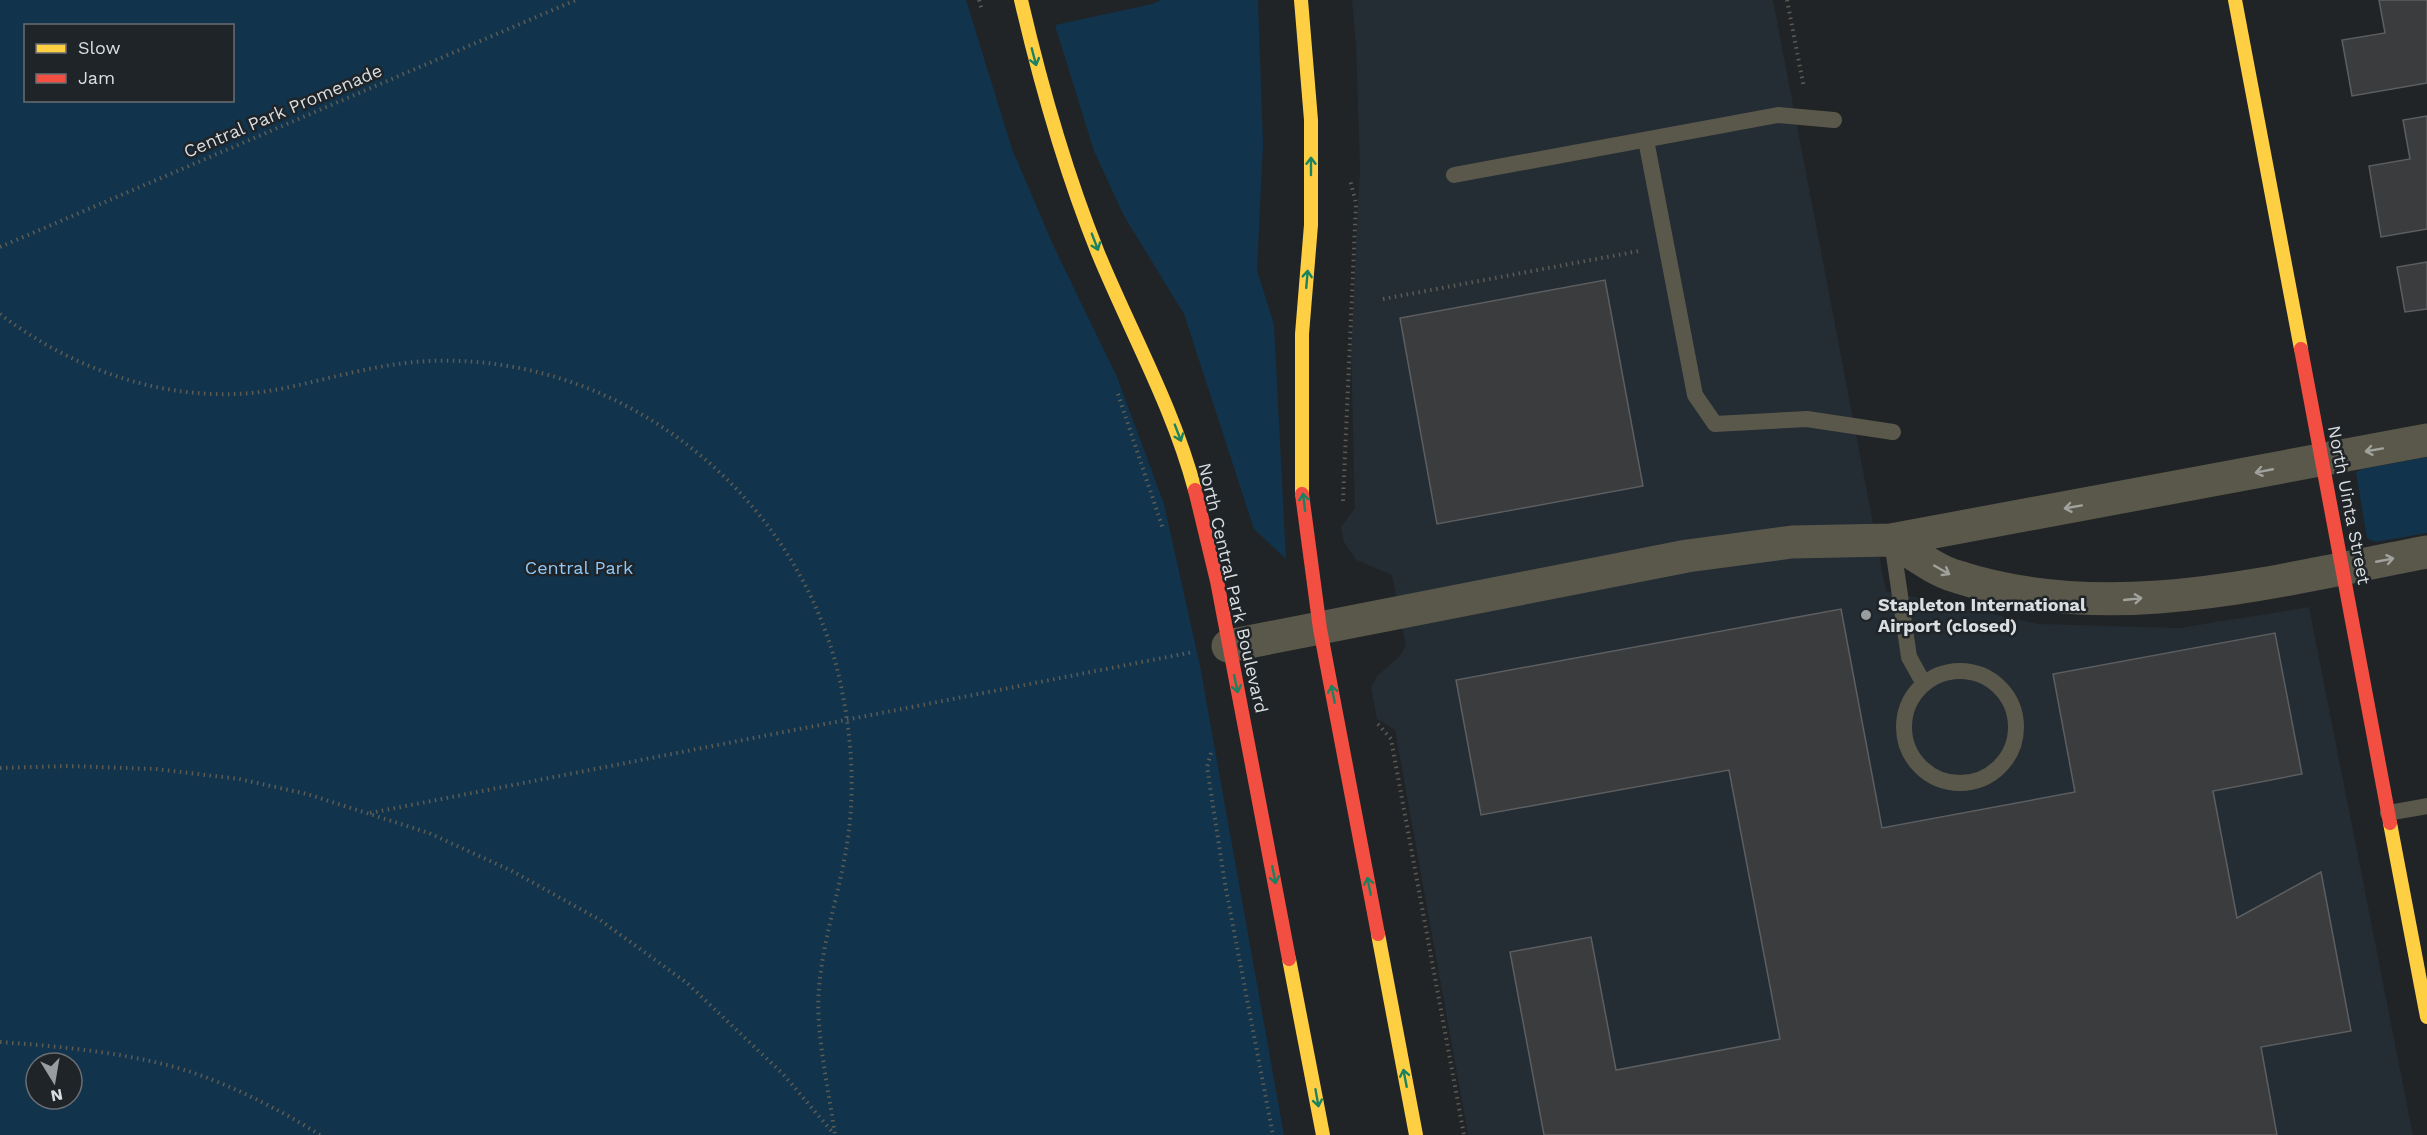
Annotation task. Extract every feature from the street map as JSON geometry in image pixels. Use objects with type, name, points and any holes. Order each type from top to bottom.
[{"type":"main road","name":"North Central Park Boulevard","points":[[1021,0],[1033,54],[1068,174],[1112,285],[1156,378],[1180,441],[1217,580],[1323,1135]]},
{"type":"main road","points":[[1301,0],[1311,120],[1311,225],[1302,334],[1302,492],[1320,629],[1416,1135]]},
{"type":"main road","name":"North Uinta Street","points":[[2235,0],[2427,1017]]},
{"type":"street","points":[[1228,646],[1687,556],[1792,542],[1891,540],[2427,440]]},
{"type":"street","points":[[1891,540],[1952,576],[2017,592],[2119,600],[2241,588],[2427,552]]},
{"type":"lane","points":[[1454,175],[1778,115],[1834,120]]},
{"type":"lane","points":[[1646,140],[1695,395],[1715,424],[1807,419],[1893,432]]},
{"type":"lane","points":[[1891,540],[1909,657],[1924,684]]},
{"type":"lane","points":[[1959,671],[1978,674],[1995,683],[2008,697],[2015,714],[2017,733],[2011,751],[2001,766],[1986,778],[1969,783],[1951,783],[1933,777],[1918,766],[1908,750],[1904,733],[1905,715],[1912,698],[1924,684],[1941,675],[1959,671]]},
{"type":"lane","points":[[2388,813],[2427,806]]},
{"type":"path","name":"Central Park Promenade","points":[[0,247],[576,0]]},
{"type":"path","points":[[980,0],[982,11]]},
{"type":"path","points":[[1787,0],[1809,118]]},
{"type":"path","points":[[1342,503],[1345,492],[1356,203],[1347,170]]},
{"type":"path","points":[[1383,299],[1666,246]]},
{"type":"path","points":[[0,314],[28,335],[67,357],[108,374],[150,386],[196,393],[242,394],[283,388],[362,369],[430,361],[470,362],[516,368],[563,380],[616,400],[657,423],[702,455],[743,494],[770,527],[796,567],[828,635],[847,719],[853,768],[851,809],[846,852],[824,944],[818,993],[822,1043],[835,1135]]},
{"type":"path","points":[[1115,385],[1166,538]]},
{"type":"path","points":[[369,813],[1228,646]]},
{"type":"path","points":[[1372,718],[1391,739],[1464,1135]]},
{"type":"path","points":[[1211,751],[1207,767],[1225,885],[1273,1135]]},
{"type":"path","points":[[0,768],[67,766],[156,769],[239,779],[307,794],[429,834],[512,871],[600,920],[687,983],[783,1074],[835,1135]]},
{"type":"path","points":[[0,1042],[78,1049],[165,1064],[232,1088],[295,1119],[320,1135]]},
{"type":"shaded area","points":[[1352,0],[1773,0],[1886,591],[2039,624],[2179,628],[2309,607],[2413,1135],[1468,1135],[1395,730],[1377,719],[1371,687],[1378,675],[1399,657],[1406,646],[1392,575],[1356,560],[1344,542],[1341,527],[1355,508],[1351,349],[1360,167],[1356,45]]},
{"type":"green space","name":"Central Park","points":[[0,0],[966,0],[1012,149],[1054,247],[1117,377],[1164,504],[1200,666],[1284,1135],[0,1135]]},
{"type":"green space","points":[[1161,0],[1258,0],[1263,145],[1257,270],[1274,325],[1286,559],[1254,529],[1184,314],[1124,216],[1094,151],[1055,25],[1152,4]]},
{"type":"green space","points":[[2427,457],[2427,533],[2375,542],[2367,538],[2356,472]]},
{"type":"building","points":[[2379,0],[2427,0],[2427,83],[2352,96],[2342,40],[2385,33]]},
{"type":"building","points":[[2427,116],[2427,229],[2381,237],[2369,166],[2410,159],[2403,120]]},
{"type":"building","points":[[2427,262],[2427,309],[2405,312],[2397,267]]},
{"type":"building","points":[[1605,280],[1643,486],[1437,524],[1400,318]]},
{"type":"building","points":[[1841,609],[1882,828],[2075,792],[2053,674],[2275,633],[2302,774],[2213,791],[2237,918],[2321,872],[2351,1031],[2261,1047],[2277,1135],[1544,1135],[1510,952],[1591,937],[1616,1070],[1780,1039],[1729,770],[1481,815],[1456,680]]},
{"type":"traffic: slow","points":[[1021,0],[1045,96],[1075,191],[1098,253],[1175,429],[1195,490]]},
{"type":"traffic: slow","points":[[1301,0],[1311,120],[1311,225],[1302,334],[1302,494]]},
{"type":"traffic: slow","points":[[2235,0],[2301,349]]},
{"type":"traffic: slow","points":[[2390,823],[2427,1017]]},
{"type":"traffic: slow","points":[[1378,934],[1416,1135]]},
{"type":"traffic: slow","points":[[1289,959],[1323,1135]]},
{"type":"traffic: jam","points":[[2301,349],[2390,823]]},
{"type":"traffic: jam","points":[[1195,490],[1217,581],[1289,959]]},
{"type":"traffic: jam","points":[[1302,494],[1320,629],[1378,934]]},
{"type":"place","name":"Stapleton International Airport (closed)","points":[[1866,615]]}]
